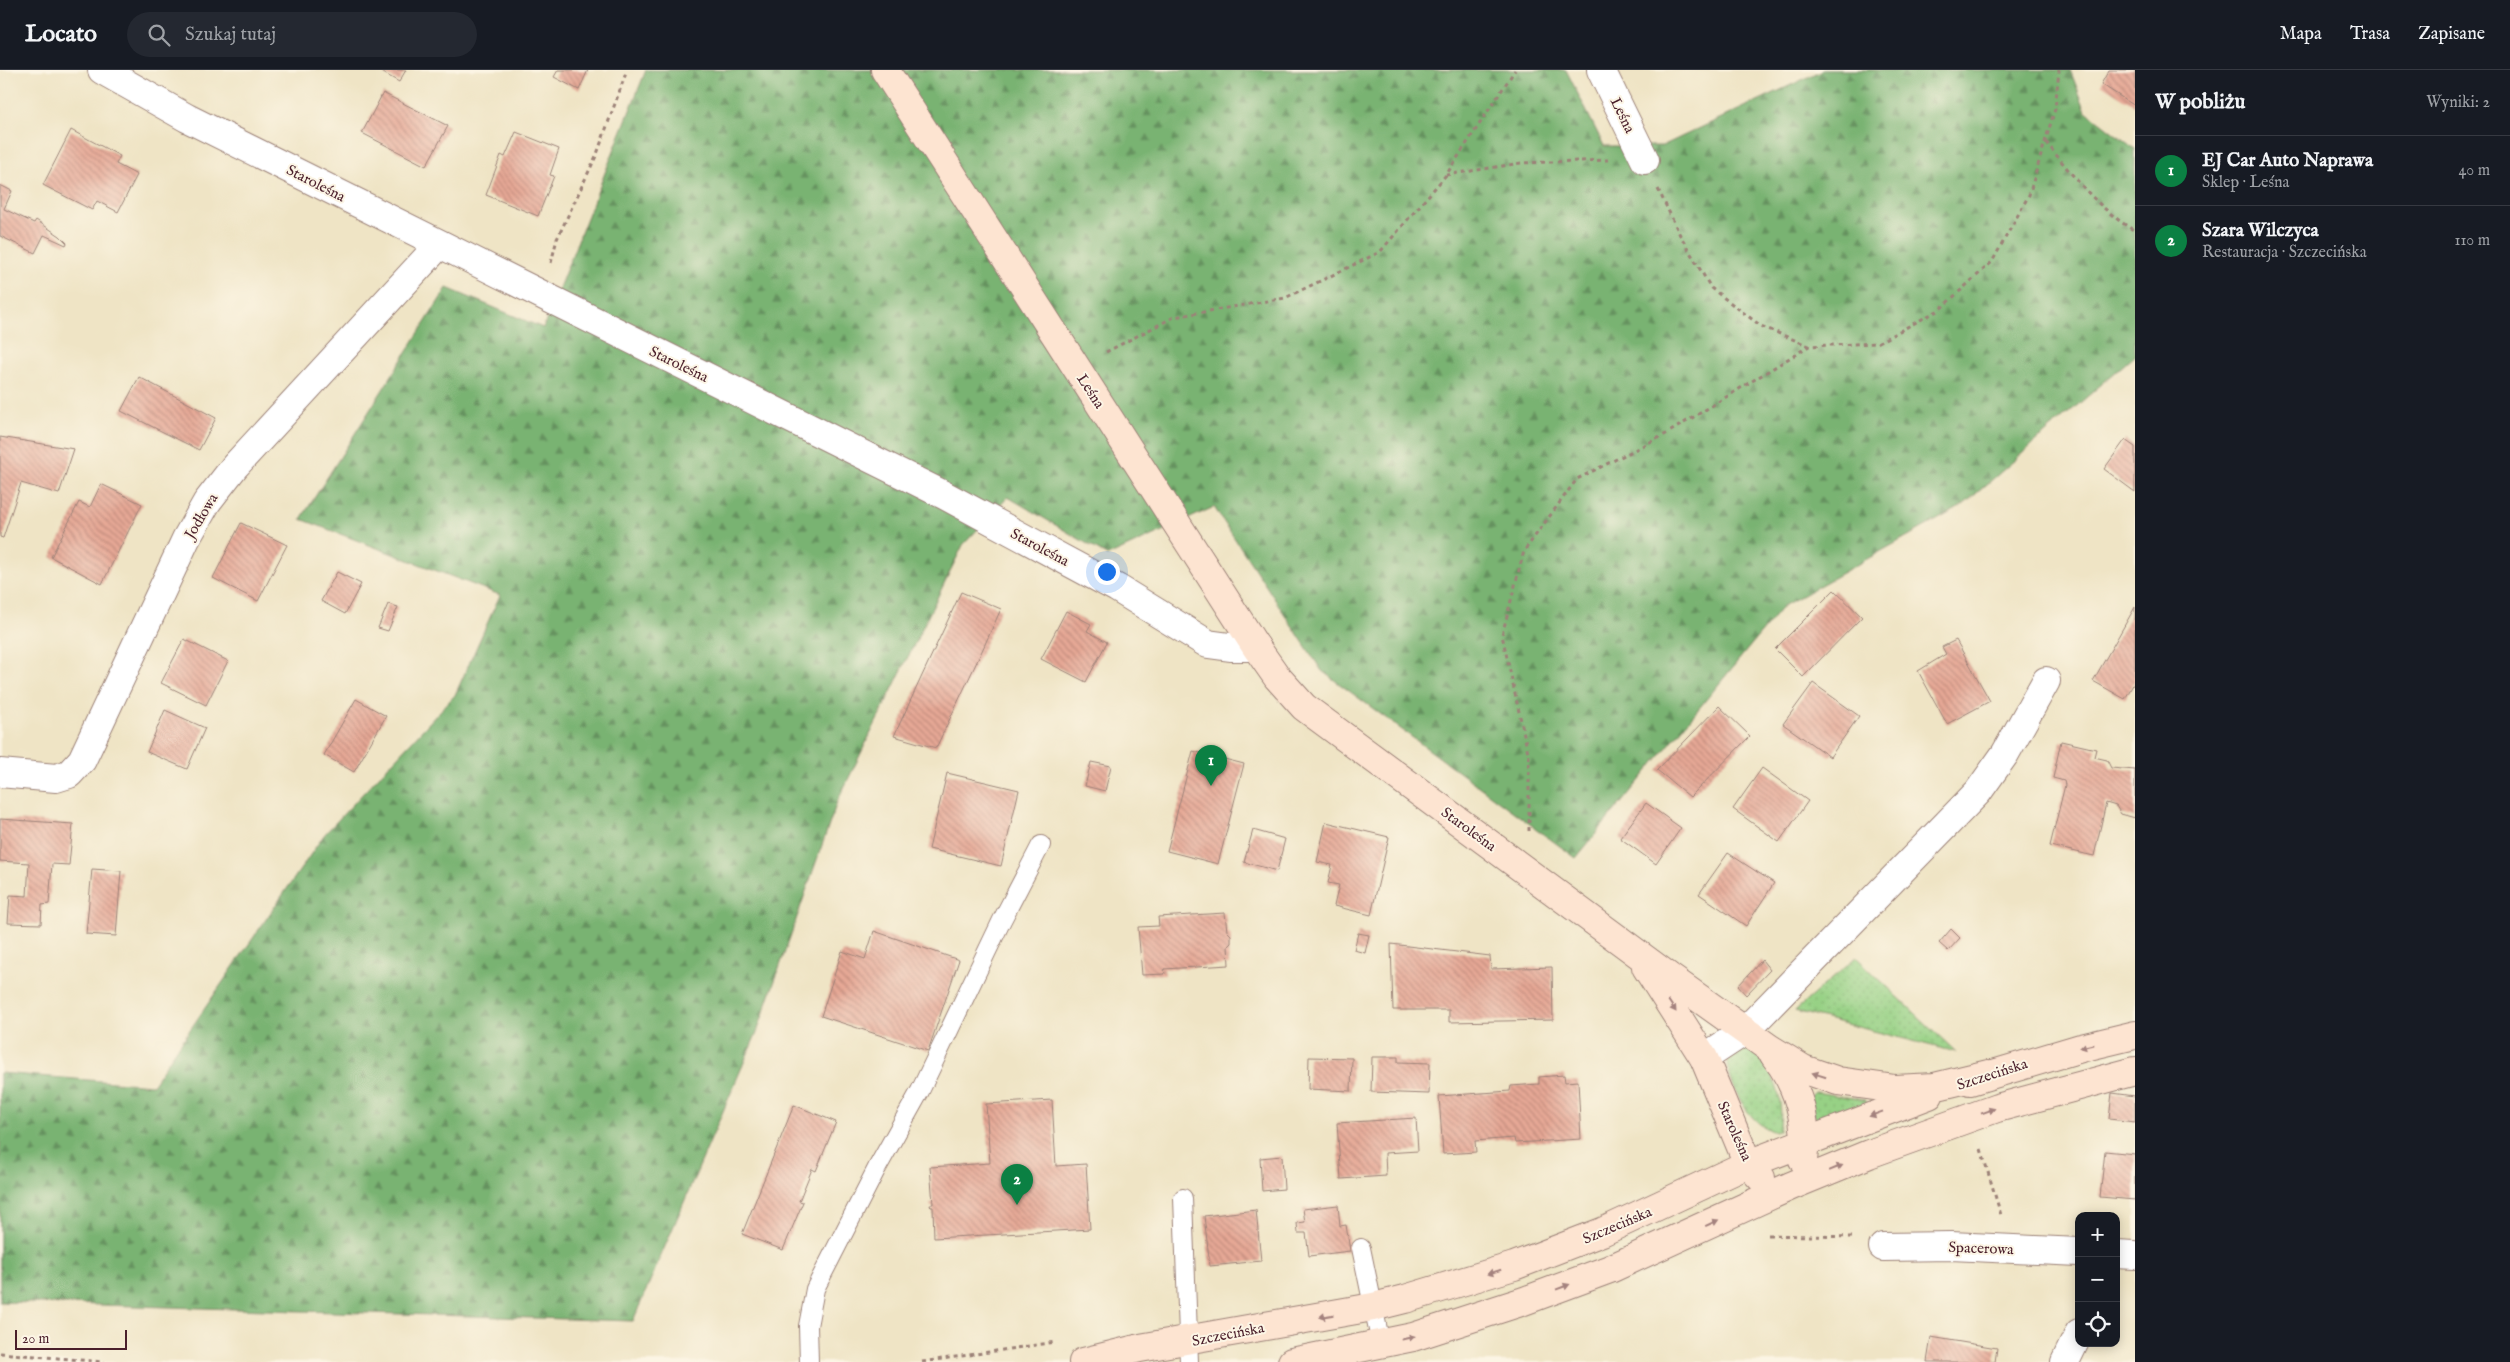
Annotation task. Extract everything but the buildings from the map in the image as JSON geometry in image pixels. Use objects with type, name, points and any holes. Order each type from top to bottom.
[{"type":"street","name":"Staroleśna","points":[[102,70],[187,118],[542,297],[944,495],[1117,588],[1208,644],[1230,647],[1256,647]]},
{"type":"street","name":"Leśna","points":[[885,70],[1256,647],[1277,677],[1304,707]]},
{"type":"street","name":"Leśna","points":[[1601,70],[1644,160]]},
{"type":"street","name":"Jodłowa","points":[[0,773],[56,778],[69,774],[82,760],[186,540],[207,502],[235,466],[439,245]]},
{"type":"street","points":[[1704,1058],[1745,1031],[1978,792],[2005,754],[2046,681]]},
{"type":"street","name":"Staroleśna","points":[[1304,707],[1745,1031],[1803,1069],[1821,1076],[1895,1089],[1934,1086],[1988,1074]]},
{"type":"street","name":"Staroleśna","points":[[1635,951],[1704,1058],[1748,1164],[1761,1177],[1770,1182],[1791,1186],[1798,1177],[1801,1166],[1804,1124],[1797,1093],[1784,1067],[1769,1048]]},
{"type":"street","name":"Szczecińska","points":[[1084,1362],[1140,1348],[1189,1352],[1405,1300],[1514,1266],[1602,1232],[1748,1164],[1859,1120],[1988,1074],[2135,1035]]},
{"type":"street","points":[[1292,1362],[1413,1337],[1515,1304],[1610,1269],[1791,1186],[1997,1108],[2135,1071]]},
{"type":"street","name":"Spacerowa","points":[[1883,1247],[1951,1246],[2075,1252]]},
{"type":"street","points":[[2120,1254],[2135,1255]]},
{"type":"street","points":[[2065,1362],[2075,1341]]},
{"type":"lane","points":[[808,1362],[808,1326],[815,1289],[877,1168],[920,1091],[1002,920],[1041,845]]},
{"type":"lane","points":[[1183,1198],[1189,1352]]},
{"type":"lane","points":[[1361,1248],[1381,1344]]},
{"type":"path","points":[[542,297],[557,239],[597,154],[627,70]]},
{"type":"path","points":[[1076,368],[1174,317],[1285,298],[1380,252],[1446,175],[1515,70]]},
{"type":"path","points":[[1446,175],[1521,163],[1644,160],[1680,235],[1711,288],[1762,326],[1809,346],[1876,343],[1939,310],[1992,262],[2029,195],[2054,109],[2059,70]]},
{"type":"path","points":[[2045,141],[2080,185],[2121,222],[2135,230]]},
{"type":"path","points":[[1530,834],[1529,757],[1502,634],[1524,551],[1577,479],[1666,434],[1809,346]]},
{"type":"path","points":[[1980,1146],[2012,1249]]},
{"type":"path","points":[[1765,1235],[1873,1237],[1883,1247]]},
{"type":"path","points":[[0,1353],[104,1362]]},
{"type":"green space","points":[[646,70],[1566,70],[1604,146],[1662,146],[1823,70],[2070,70],[2086,111],[2135,149],[2135,355],[1962,506],[1783,606],[1576,858],[1322,671],[1214,507],[1108,556],[1008,497],[963,545],[837,802],[757,1032],[633,1321],[0,1302],[0,1073],[152,1085],[324,835],[455,695],[500,595],[301,519],[447,288],[543,328]]},
{"type":"green space","points":[[1856,957],[1956,1052],[1795,1011]]},
{"type":"green space","points":[[1737,1046],[1759,1058],[1768,1068],[1774,1079],[1778,1092],[1781,1118],[1779,1130],[1775,1132],[1765,1128],[1748,1112],[1736,1091],[1731,1079],[1728,1057]]},
{"type":"green space","points":[[1815,1092],[1865,1100],[1868,1104],[1816,1125],[1811,1096]]},
{"type":"place","name":"EJ Car Auto Naprawa","points":[[1211,786]]},
{"type":"place","name":"Szara Wilczyca","points":[[1017,1205]]}]
